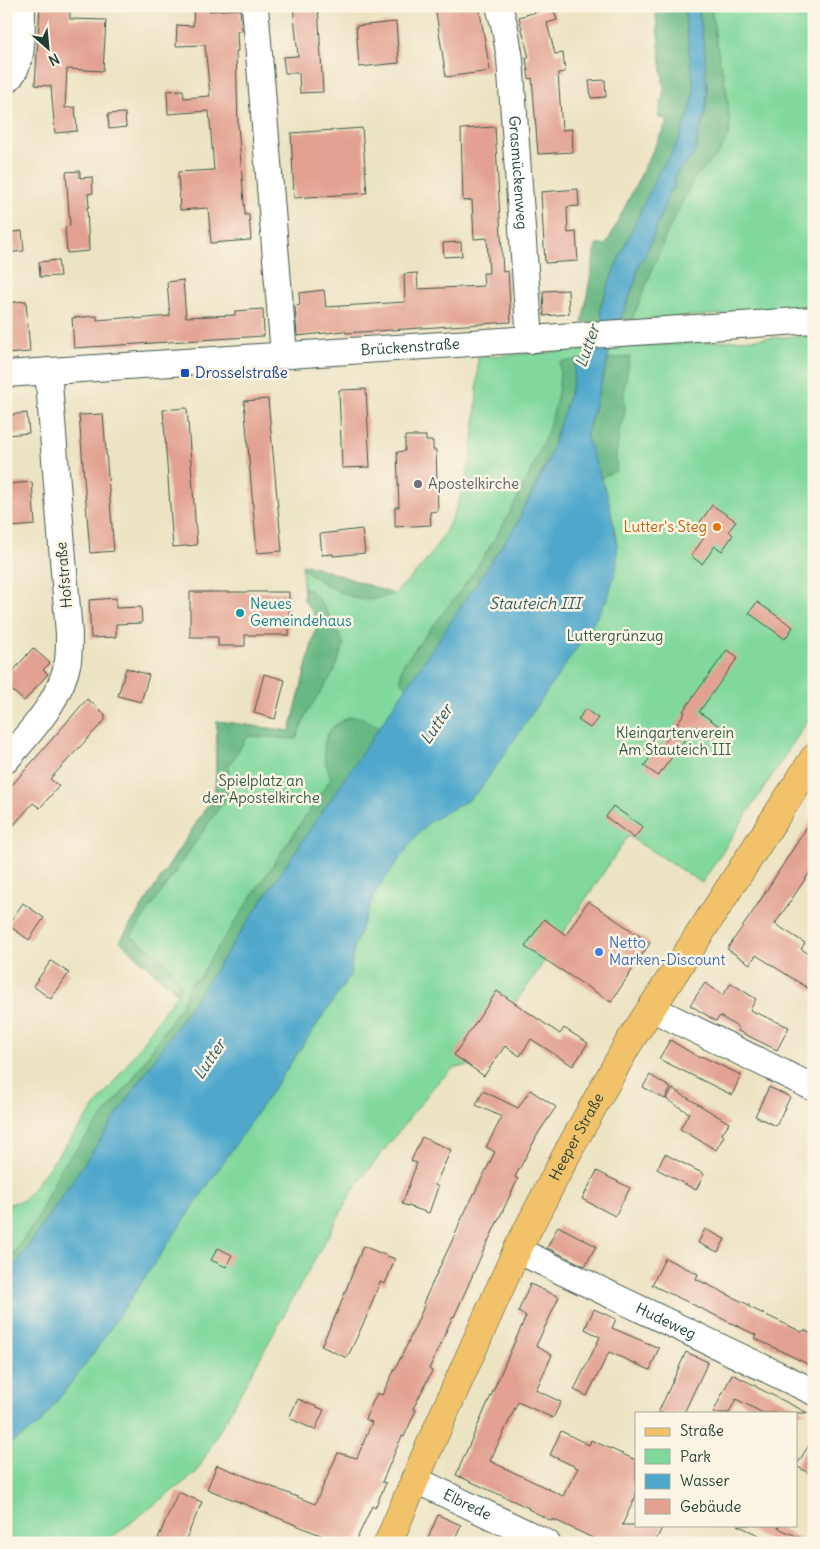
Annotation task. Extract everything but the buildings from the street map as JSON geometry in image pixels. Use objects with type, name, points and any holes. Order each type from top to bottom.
[{"type":"main road","name":"Heeper Straße","points":[[388,1543],[414,1479],[517,1250],[584,1121],[651,1008],[810,774]]},
{"type":"street","points":[[6,81],[18,65],[20,56],[22,6]]},
{"type":"street","points":[[256,6],[284,355]]},
{"type":"street","name":"Grasmückenweg","points":[[499,6],[510,59],[530,340]]},
{"type":"street","name":"Brückenstraße","points":[[6,374],[628,334],[814,320]]},
{"type":"street","name":"Hofstraße","points":[[6,760],[33,729],[54,699],[65,673],[68,660],[69,634],[48,371]]},
{"type":"street","points":[[651,1008],[814,1088]]},
{"type":"street","name":"Hudeweg","points":[[517,1250],[814,1392]]},
{"type":"street","name":"Elbrede","points":[[414,1479],[547,1543]]},
{"type":"green space","points":[[655,6],[814,6],[814,308],[604,322],[596,245],[606,245],[668,120],[658,117],[664,90]]},
{"type":"green space","points":[[655,6],[684,6],[694,89],[693,99],[682,132],[671,154],[659,171],[616,265],[602,302],[600,312],[604,322],[582,323],[596,245],[606,245],[668,120],[658,117],[664,90]]},
{"type":"green space","points":[[698,6],[711,6],[717,47],[727,92],[730,126],[728,137],[719,153],[693,180],[667,233],[632,320],[620,321],[635,282],[640,261],[644,257],[653,237],[670,190],[675,186],[676,175],[693,156],[697,146],[698,134],[706,108],[707,95],[704,47]]},
{"type":"green space","name":"Luttergrünzug","points":[[814,335],[814,711],[702,883],[628,836],[472,1065],[454,1068],[436,1084],[355,1187],[196,1473],[104,1543],[6,1543],[6,1205],[24,1200],[123,1070],[177,993],[120,941],[215,794],[217,721],[290,731],[316,628],[314,614],[304,600],[302,566],[307,564],[394,594],[426,561],[442,537],[463,489],[469,464],[476,412],[478,357]]},
{"type":"green space","points":[[630,357],[624,391],[625,412],[619,432],[616,457],[617,470],[601,478],[586,437],[608,359]]},
{"type":"green space","points":[[576,360],[573,383],[548,461],[523,508],[520,519],[407,687],[401,683],[401,671],[404,663],[463,587],[506,519],[525,484],[549,426],[558,395],[560,362]]},
{"type":"green space","points":[[307,564],[394,594],[370,600],[351,597],[314,577],[302,566]]},
{"type":"green space","points":[[304,588],[316,596],[321,603],[344,644],[334,672],[308,711],[296,739],[248,736],[229,765],[226,798],[131,936],[165,960],[181,985],[177,993],[120,941],[215,794],[217,721],[290,731],[316,628],[314,614],[304,600]]},
{"type":"green space","points":[[348,717],[360,717],[380,727],[6,1279],[6,1263],[35,1223],[60,1169],[130,1083],[181,1005],[191,982],[199,979],[212,956],[331,778],[325,760],[324,746],[332,728]]},
{"type":"water","name":"Stauteich III","points":[[684,6],[698,6],[705,53],[707,98],[703,123],[698,135],[695,152],[687,163],[678,169],[674,180],[674,189],[670,190],[653,237],[644,258],[640,261],[635,282],[611,343],[586,436],[608,497],[617,543],[617,566],[608,597],[589,630],[479,791],[467,801],[429,822],[415,837],[375,893],[354,947],[350,976],[95,1351],[39,1425],[6,1447],[6,1279],[520,519],[523,508],[528,502],[548,461],[573,383],[576,360],[590,359],[605,324],[600,312],[616,265],[659,171],[677,143],[690,109],[694,89]]},
{"type":"place","name":"Drosselstraße","points":[[185,373]]},
{"type":"place","name":"Apostelkirche","points":[[418,484]]},
{"type":"place","name":"Lutter's Steg","points":[[717,527]]},
{"type":"place","name":"Neues Gemeindehaus","points":[[240,613]]},
{"type":"place","name":"Netto Marken-Discount","points":[[599,952]]},
{"type":"water label","name":"Lutter","points":[[587,346]]},
{"type":"water label","name":"Lutter","points":[[436,724]]},
{"type":"water label","name":"Lutter","points":[[209,1059]]},
{"type":"park label","name":"Kleingartenverein Am Stauteich III","points":[[675,742]]},
{"type":"park label","name":"Spielplatz an der Apostelkirche","points":[[261,790]]}]
